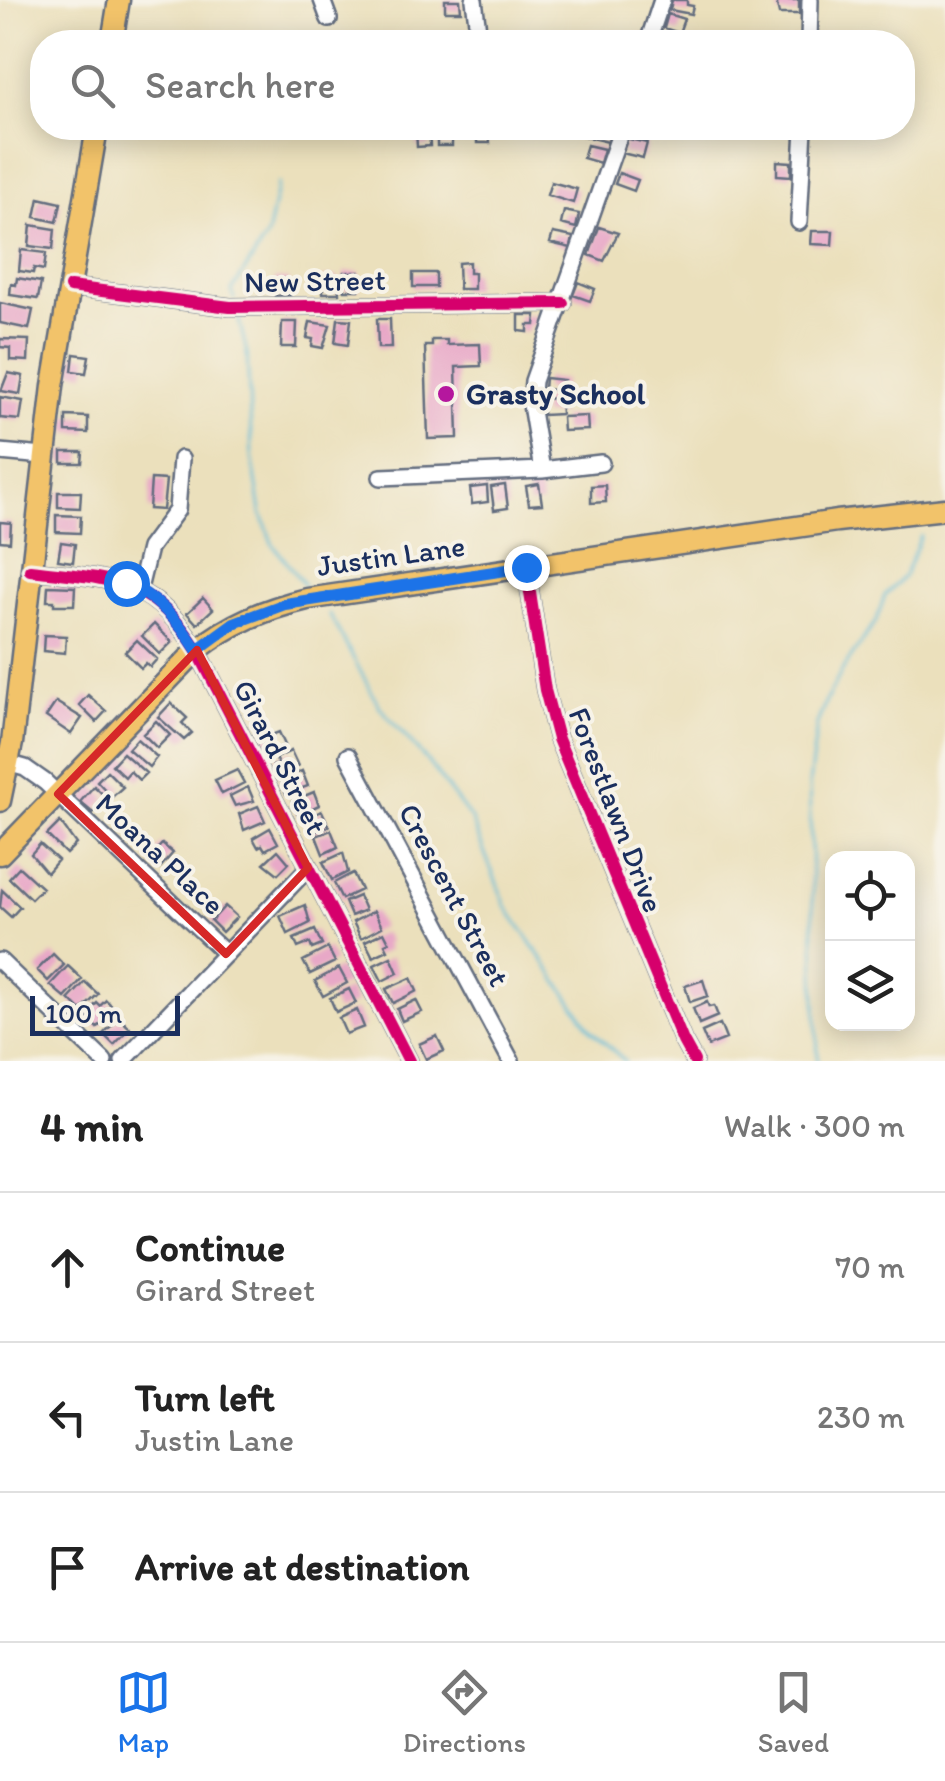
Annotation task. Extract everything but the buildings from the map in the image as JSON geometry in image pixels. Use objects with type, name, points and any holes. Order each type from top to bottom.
[{"type":"main road","points":[[114,30],[119,0]]},
{"type":"main road","points":[[0,800],[44,456],[95,140]]},
{"type":"main road","name":"Justin Lane","points":[[0,854],[197,650],[234,623],[285,604],[836,521],[945,509]]},
{"type":"street","points":[[322,0],[329,19]]},
{"type":"street","points":[[474,0],[478,30]]},
{"type":"street","points":[[652,30],[662,0]]},
{"type":"street","points":[[809,30],[810,0]]},
{"type":"street","points":[[542,470],[531,392],[618,140]]},
{"type":"street","points":[[799,222],[803,140]]},
{"type":"street","name":"New Street","points":[[70,287],[230,307],[562,303]]},
{"type":"street","points":[[0,452],[44,456]]},
{"type":"street","points":[[139,589],[150,548],[177,510],[181,459]]},
{"type":"street","points":[[381,477],[602,464]]},
{"type":"street","name":"Forestlawn Drive","points":[[526,567],[558,738],[682,1041],[694,1061]]},
{"type":"street","name":"Girard Street","points":[[30,570],[116,580],[139,589],[172,616],[197,650],[408,1061]]},
{"type":"street","name":"Crescent Street","points":[[348,756],[511,1061]]},
{"type":"street","name":"Moana Place","points":[[4,762],[25,768],[58,794],[226,954]]},
{"type":"street","points":[[124,1061],[308,868]]},
{"type":"street","points":[[0,961],[104,1061]]},
{"type":"highlighted area","points":[[197,650],[308,868],[226,954],[58,794]]},
{"type":"waterway","points":[[234,299],[232,291],[267,236],[278,183]]},
{"type":"waterway","points":[[238,316],[247,353],[252,455],[261,512],[272,543],[304,585]]},
{"type":"waterway","points":[[818,1061],[809,784],[817,724],[843,669],[876,621],[885,595],[905,575],[921,536]]},
{"type":"waterway","points":[[329,614],[380,707],[471,819],[506,906],[592,1031],[625,1061]]},
{"type":"cycle path","points":[[70,287],[230,307],[563,303]]},
{"type":"cycle path","points":[[526,567],[545,690],[558,739],[694,1061]]},
{"type":"cycle path","points":[[30,570],[126,586],[163,608],[180,626],[197,650],[409,1061]]},
{"type":"place","name":"Grasty School","points":[[446,394]]},
{"type":"route","points":[[126,583],[172,616],[197,650],[234,623],[285,604],[526,567]]}]
